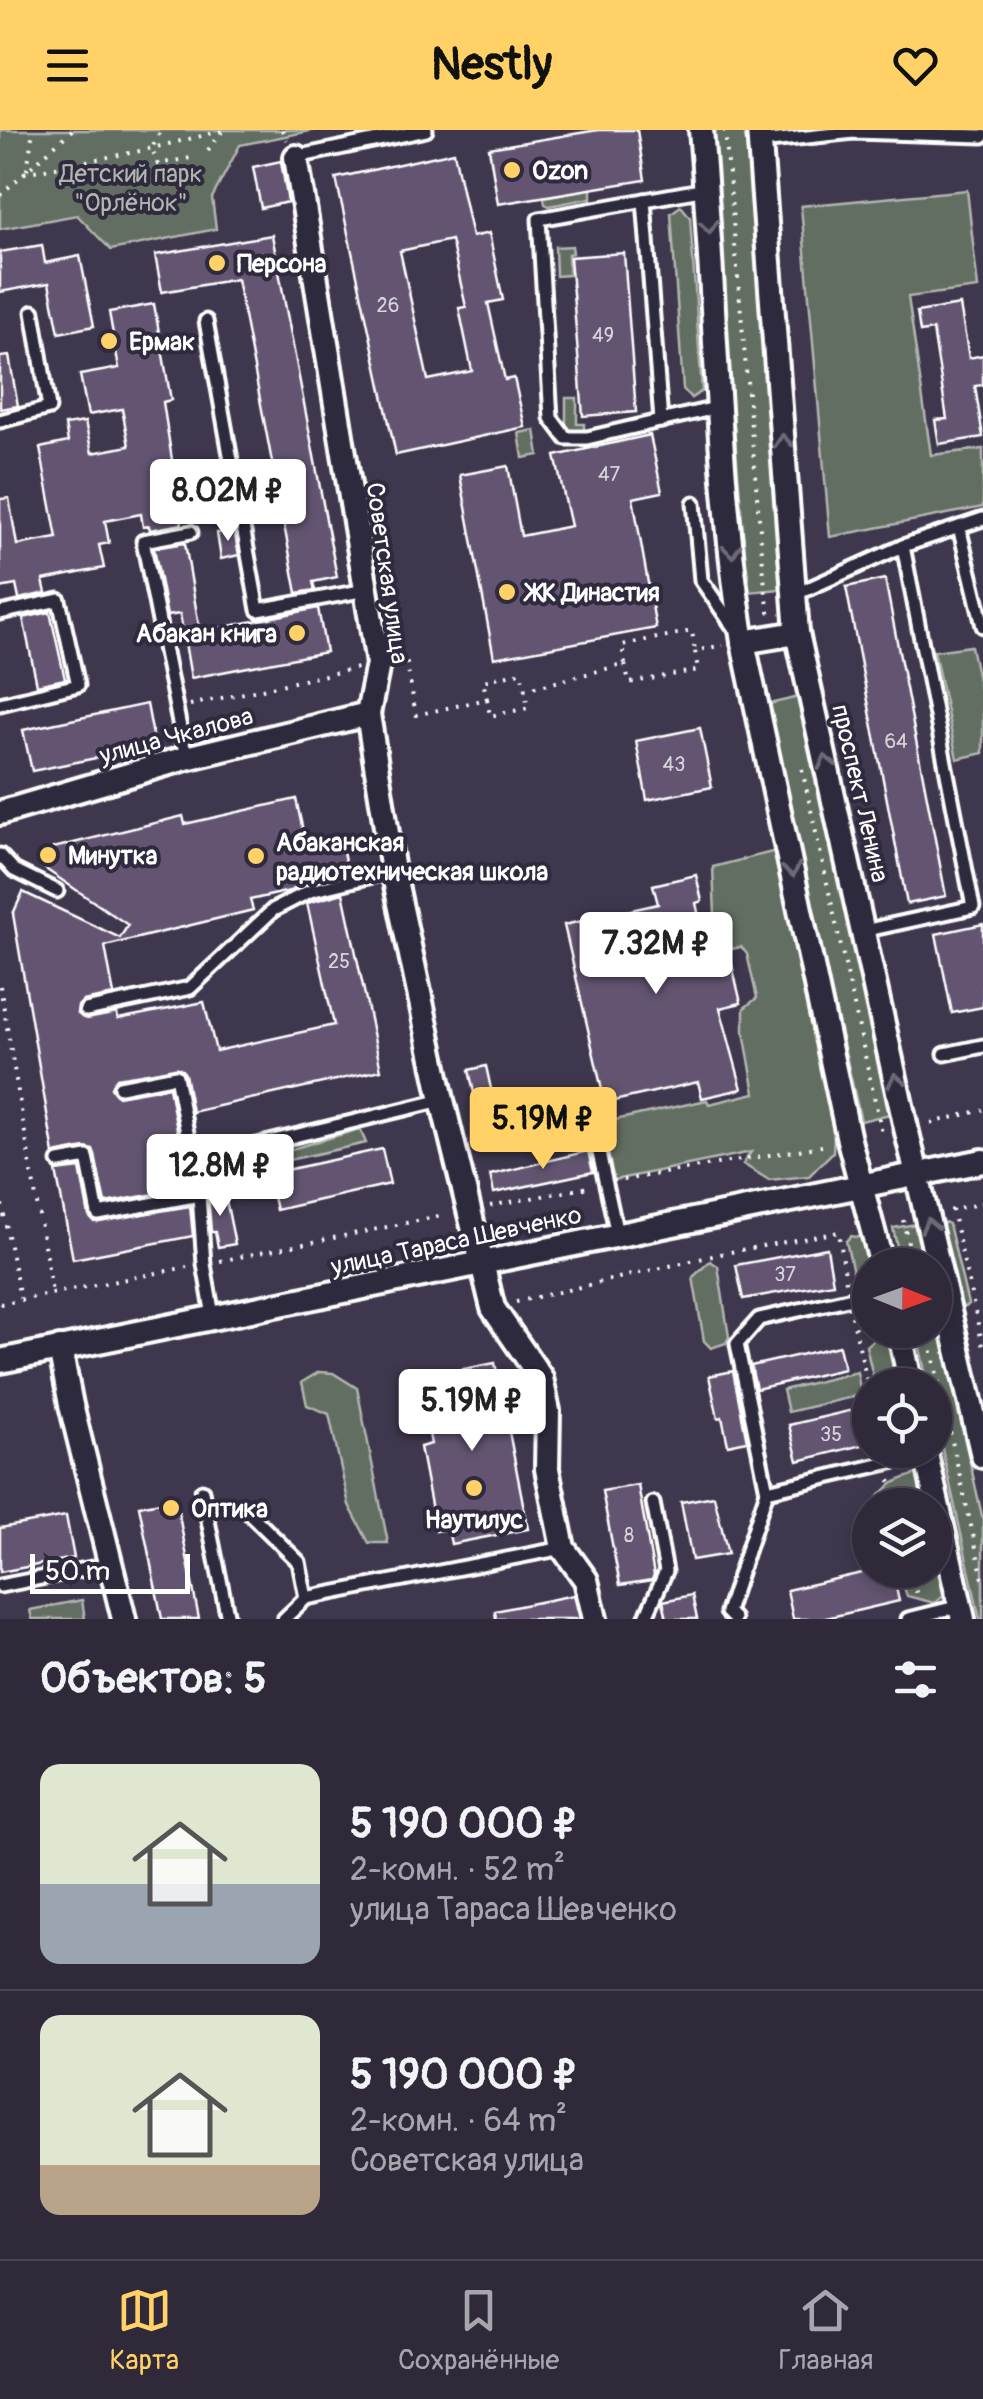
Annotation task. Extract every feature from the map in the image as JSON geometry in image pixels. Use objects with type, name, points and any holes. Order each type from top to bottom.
[{"type":"street","points":[[701,130],[735,592],[860,1186],[877,1248]]},
{"type":"street","name":"проспект Ленина","points":[[759,136],[797,633],[983,1456]]},
{"type":"street","name":"Советская улица","points":[[296,157],[378,664],[368,714],[393,871],[442,1100],[493,1308],[541,1378],[548,1411],[547,1469],[563,1548],[586,1580],[595,1619]]},
{"type":"street","points":[[743,642],[797,633]]},
{"type":"street","name":"улица Чкалова","points":[[0,814],[186,758],[368,714]]},
{"type":"street","name":"улица Тараса Шевченко","points":[[0,1361],[983,1161]]},
{"type":"street","points":[[60,1348],[124,1619]]},
{"type":"street","points":[[930,1468],[962,1613]]},
{"type":"lane","points":[[296,157],[426,130]]},
{"type":"lane","points":[[759,136],[854,132],[983,136]]},
{"type":"lane","points":[[706,189],[539,219],[550,418],[566,438],[587,438],[720,407]]},
{"type":"lane","points":[[644,200],[661,420]]},
{"type":"lane","points":[[0,421],[49,408],[33,312]]},
{"type":"lane","points":[[206,321],[258,610],[366,590]]},
{"type":"lane","points":[[694,503],[701,580],[743,642]]},
{"type":"lane","points":[[794,595],[902,546],[983,520]]},
{"type":"lane","points":[[960,527],[983,626]]},
{"type":"lane","points":[[186,758],[142,542],[191,532]]},
{"type":"lane","points":[[863,931],[978,906],[902,546]]},
{"type":"lane","points":[[0,613],[59,600],[78,686],[0,704]]},
{"type":"lane","points":[[0,855],[14,870],[56,891]]},
{"type":"lane","points":[[86,1010],[190,988],[273,910],[310,891],[393,871]]},
{"type":"lane","points":[[944,1054],[983,1046]]},
{"type":"lane","points":[[120,1087],[176,1076],[199,1195],[213,1316]]},
{"type":"lane","points":[[253,1146],[442,1100]]},
{"type":"lane","points":[[590,1117],[617,1234]]},
{"type":"lane","points":[[59,1162],[87,1157],[98,1214],[199,1195]]},
{"type":"lane","points":[[734,1619],[726,1612],[768,1491],[737,1344],[759,1319],[852,1298]]},
{"type":"lane","points":[[768,1491],[861,1468]]},
{"type":"lane","points":[[202,1490],[228,1619]]},
{"type":"lane","points":[[644,1619],[666,1570],[654,1503]]},
{"type":"lane","points":[[245,1508],[299,1562],[306,1598]]},
{"type":"lane","points":[[284,1619],[306,1598],[563,1548]]},
{"type":"lane","points":[[0,1586],[112,1564]]},
{"type":"lane","points":[[908,1619],[962,1613]]},
{"type":"path","points":[[26,172],[33,130]]},
{"type":"path","points":[[2,192],[72,130]]},
{"type":"path","points":[[158,165],[152,148],[161,130]]},
{"type":"path","points":[[26,172],[224,130]]},
{"type":"path","points":[[208,150],[224,130]]},
{"type":"path","points":[[125,170],[196,157]]},
{"type":"path","points":[[695,650],[730,644],[725,612]]},
{"type":"path","points":[[692,632],[695,650],[698,670],[629,683],[622,644],[692,632]]},
{"type":"path","points":[[176,708],[406,658],[416,715],[487,699]]},
{"type":"path","points":[[525,690],[626,664]]},
{"type":"path","points":[[521,672],[528,708],[490,716],[487,699],[483,681],[521,672]]},
{"type":"path","points":[[0,986],[52,1292]]},
{"type":"path","points":[[931,1123],[983,1110]]},
{"type":"path","points":[[0,1304],[606,1183],[822,1146]]},
{"type":"path","points":[[0,1194],[20,1300]]},
{"type":"path","points":[[983,1202],[952,1210],[983,1346]]},
{"type":"path","points":[[902,1220],[909,1248]]},
{"type":"path","points":[[493,1308],[725,1252],[839,1232]]},
{"type":"path","points":[[931,1348],[983,1579]]},
{"type":"path","points":[[915,1588],[922,1616]]},
{"type":"green space","name":"Детский парк \"Орлёнок\"","points":[[0,130],[315,130],[240,145],[212,198],[216,229],[111,250],[77,215],[0,229]]},
{"type":"green space","points":[[709,130],[751,130],[791,588],[748,592]]},
{"type":"green space","points":[[591,188],[591,198],[545,204],[544,197]]},
{"type":"green space","points":[[967,190],[978,288],[908,297],[931,455],[983,449],[983,507],[830,537],[801,206]]},
{"type":"green space","points":[[681,206],[690,217],[702,391],[691,398],[683,389],[671,213]]},
{"type":"green space","points":[[572,246],[573,253],[568,254],[569,275],[556,276],[555,247]]},
{"type":"green space","points":[[566,398],[577,398],[577,424],[584,424],[584,431],[570,430],[566,425]]},
{"type":"green space","points":[[535,430],[539,455],[523,458],[519,433]]},
{"type":"green space","points":[[971,646],[983,704],[983,753],[957,759],[934,651]]},
{"type":"green space","points":[[803,696],[894,1113],[861,1121],[765,705]]},
{"type":"green space","points":[[776,851],[796,927],[793,935],[806,997],[812,1001],[835,1117],[833,1152],[809,1176],[769,1180],[743,1164],[751,1152],[614,1180],[601,1123],[755,1093],[744,1032],[744,1008],[757,998],[747,954],[741,947],[732,949],[715,915],[713,867]]},
{"type":"green space","points":[[360,1129],[366,1143],[266,1165],[264,1157]]},
{"type":"green space","points":[[945,1222],[949,1224],[968,1304],[965,1307],[960,1306],[952,1270],[952,1248],[947,1248],[942,1226]]},
{"type":"green space","points":[[916,1224],[921,1248],[897,1248],[893,1228]]},
{"type":"green space","points":[[851,1236],[862,1238],[864,1248],[852,1248],[852,1268],[846,1241]]},
{"type":"green space","points":[[710,1261],[718,1266],[729,1337],[726,1343],[711,1348],[704,1341],[693,1277]]},
{"type":"green space","points":[[866,1348],[892,1348],[896,1368],[871,1368]]},
{"type":"green space","points":[[920,1348],[944,1348],[949,1368],[924,1368]]},
{"type":"green space","points":[[319,1372],[333,1373],[357,1388],[388,1543],[369,1543],[349,1505],[329,1414],[307,1405],[302,1382]]},
{"type":"green space","points":[[852,1373],[852,1397],[788,1412],[783,1390]]},
{"type":"green space","points":[[952,1383],[983,1520],[983,1619],[980,1619],[946,1468],[952,1468]]},
{"type":"green space","points":[[924,1472],[928,1488],[888,1488]]},
{"type":"green space","points":[[904,1588],[949,1588],[950,1592],[934,1603],[907,1596]]},
{"type":"green space","points":[[82,1600],[85,1619],[32,1619],[30,1610]]},
{"type":"building","points":[[598,130],[637,130],[645,180],[498,204],[489,148]]},
{"type":"building","points":[[454,152],[472,237],[489,233],[503,300],[488,303],[505,380],[514,378],[525,427],[396,455],[336,178]],"holes":[[[451,240],[466,307],[459,308],[472,371],[428,380],[400,251]]]},
{"type":"building","points":[[281,161],[288,202],[261,208],[253,167]]},
{"type":"building","points":[[272,235],[337,577],[313,582],[315,590],[297,593],[237,279],[162,292],[155,255]]},
{"type":"building","points":[[42,245],[45,263],[80,256],[94,326],[59,333],[49,283],[0,292],[0,252]]},
{"type":"building","points":[[624,253],[636,412],[583,416],[570,257]]},
{"type":"building","points":[[154,304],[171,400],[163,402],[182,524],[150,530],[149,526],[143,527],[141,514],[105,521],[109,543],[99,545],[104,568],[43,580],[46,593],[19,599],[16,585],[0,588],[0,499],[9,498],[17,545],[57,538],[40,448],[68,442],[65,425],[85,422],[92,453],[129,446],[122,409],[88,415],[80,375],[119,368],[109,312]]},
{"type":"building","points":[[960,305],[969,358],[983,355],[983,385],[975,386],[983,437],[939,444],[935,420],[947,419],[933,330],[920,332],[917,312]]},
{"type":"building","points":[[9,356],[18,406],[0,409],[0,357]]},
{"type":"building","points":[[650,435],[662,492],[633,498],[656,628],[494,658],[460,475],[508,466],[521,536],[571,526],[555,456]]},
{"type":"building","points":[[234,530],[239,555],[221,559],[217,533]]},
{"type":"building","points":[[185,543],[200,632],[318,608],[326,652],[191,678],[180,614],[167,616],[154,548]]},
{"type":"building","points":[[885,579],[946,896],[907,904],[846,587]]},
{"type":"building","points":[[50,612],[65,679],[37,685],[23,618]]},
{"type":"building","points":[[147,704],[155,746],[32,771],[23,730]]},
{"type":"building","points":[[700,728],[712,787],[647,800],[636,741]]},
{"type":"building","points":[[296,799],[307,849],[341,842],[347,871],[250,900],[253,910],[105,946],[114,995],[83,1001],[77,1013],[87,1019],[117,1013],[118,1019],[204,1002],[216,1051],[334,1025],[307,903],[343,893],[381,1070],[192,1112],[185,1074],[180,1068],[117,1078],[111,1088],[118,1096],[169,1087],[188,1188],[105,1203],[93,1150],[54,1154],[13,914],[23,892],[120,938],[128,925],[41,866],[53,848],[183,816],[185,824]]},
{"type":"building","points":[[696,875],[702,901],[696,903],[708,957],[729,952],[741,1003],[720,1008],[742,1089],[702,1098],[698,1082],[605,1103],[564,925],[658,904],[653,885]]},
{"type":"building","points":[[983,924],[983,1007],[952,1013],[936,934]]},
{"type":"building","points":[[486,1066],[493,1098],[476,1102],[469,1070]]},
{"type":"building","points":[[382,1149],[390,1184],[276,1210],[268,1174]]},
{"type":"building","points":[[588,1151],[593,1172],[494,1193],[490,1175]]},
{"type":"building","points":[[80,1168],[89,1216],[94,1222],[190,1206],[193,1236],[73,1259],[56,1171]]},
{"type":"building","points":[[224,1190],[235,1244],[218,1247],[215,1232],[211,1232],[208,1193]]},
{"type":"building","points":[[827,1248],[833,1283],[743,1299],[736,1265]]},
{"type":"building","points":[[839,1346],[844,1369],[756,1389],[751,1366]]},
{"type":"building","name":"Наутилус","points":[[495,1363],[501,1391],[528,1387],[532,1406],[505,1411],[528,1529],[451,1544],[448,1529],[436,1531],[420,1447],[431,1444],[418,1378]]},
{"type":"building","points":[[733,1371],[747,1441],[728,1445],[709,1376]]},
{"type":"building","points":[[852,1410],[852,1448],[798,1461],[789,1425]]},
{"type":"building","points":[[638,1485],[654,1575],[652,1580],[620,1585],[602,1491]]},
{"type":"building","points":[[714,1496],[728,1554],[692,1560],[681,1502]]},
{"type":"building","points":[[176,1499],[199,1619],[162,1619],[139,1506]]},
{"type":"building","points":[[66,1516],[74,1558],[0,1572],[0,1528]]},
{"type":"building","points":[[852,1575],[852,1588],[896,1588],[899,1601],[822,1619],[793,1619],[787,1590]]},
{"type":"building","points":[[574,1595],[580,1619],[496,1619],[495,1611]]},
{"type":"building","points":[[692,1595],[697,1619],[667,1619],[663,1601]]},
{"type":"place","name":"Ozon","points":[[512,170]]},
{"type":"place","name":"Персона","points":[[217,263]]},
{"type":"place","name":"Ермак","points":[[109,341]]},
{"type":"place","name":"ЖК Династия","points":[[507,592]]},
{"type":"place","name":"Абакан книга","points":[[297,633]]},
{"type":"place","name":"Минутка","points":[[48,855]]},
{"type":"place","name":"Абаканская радиотехническая школа","points":[[256,856]]},
{"type":"place","name":"Наутилус","points":[[474,1488]]},
{"type":"place","name":"Оптика","points":[[171,1508]]}]
